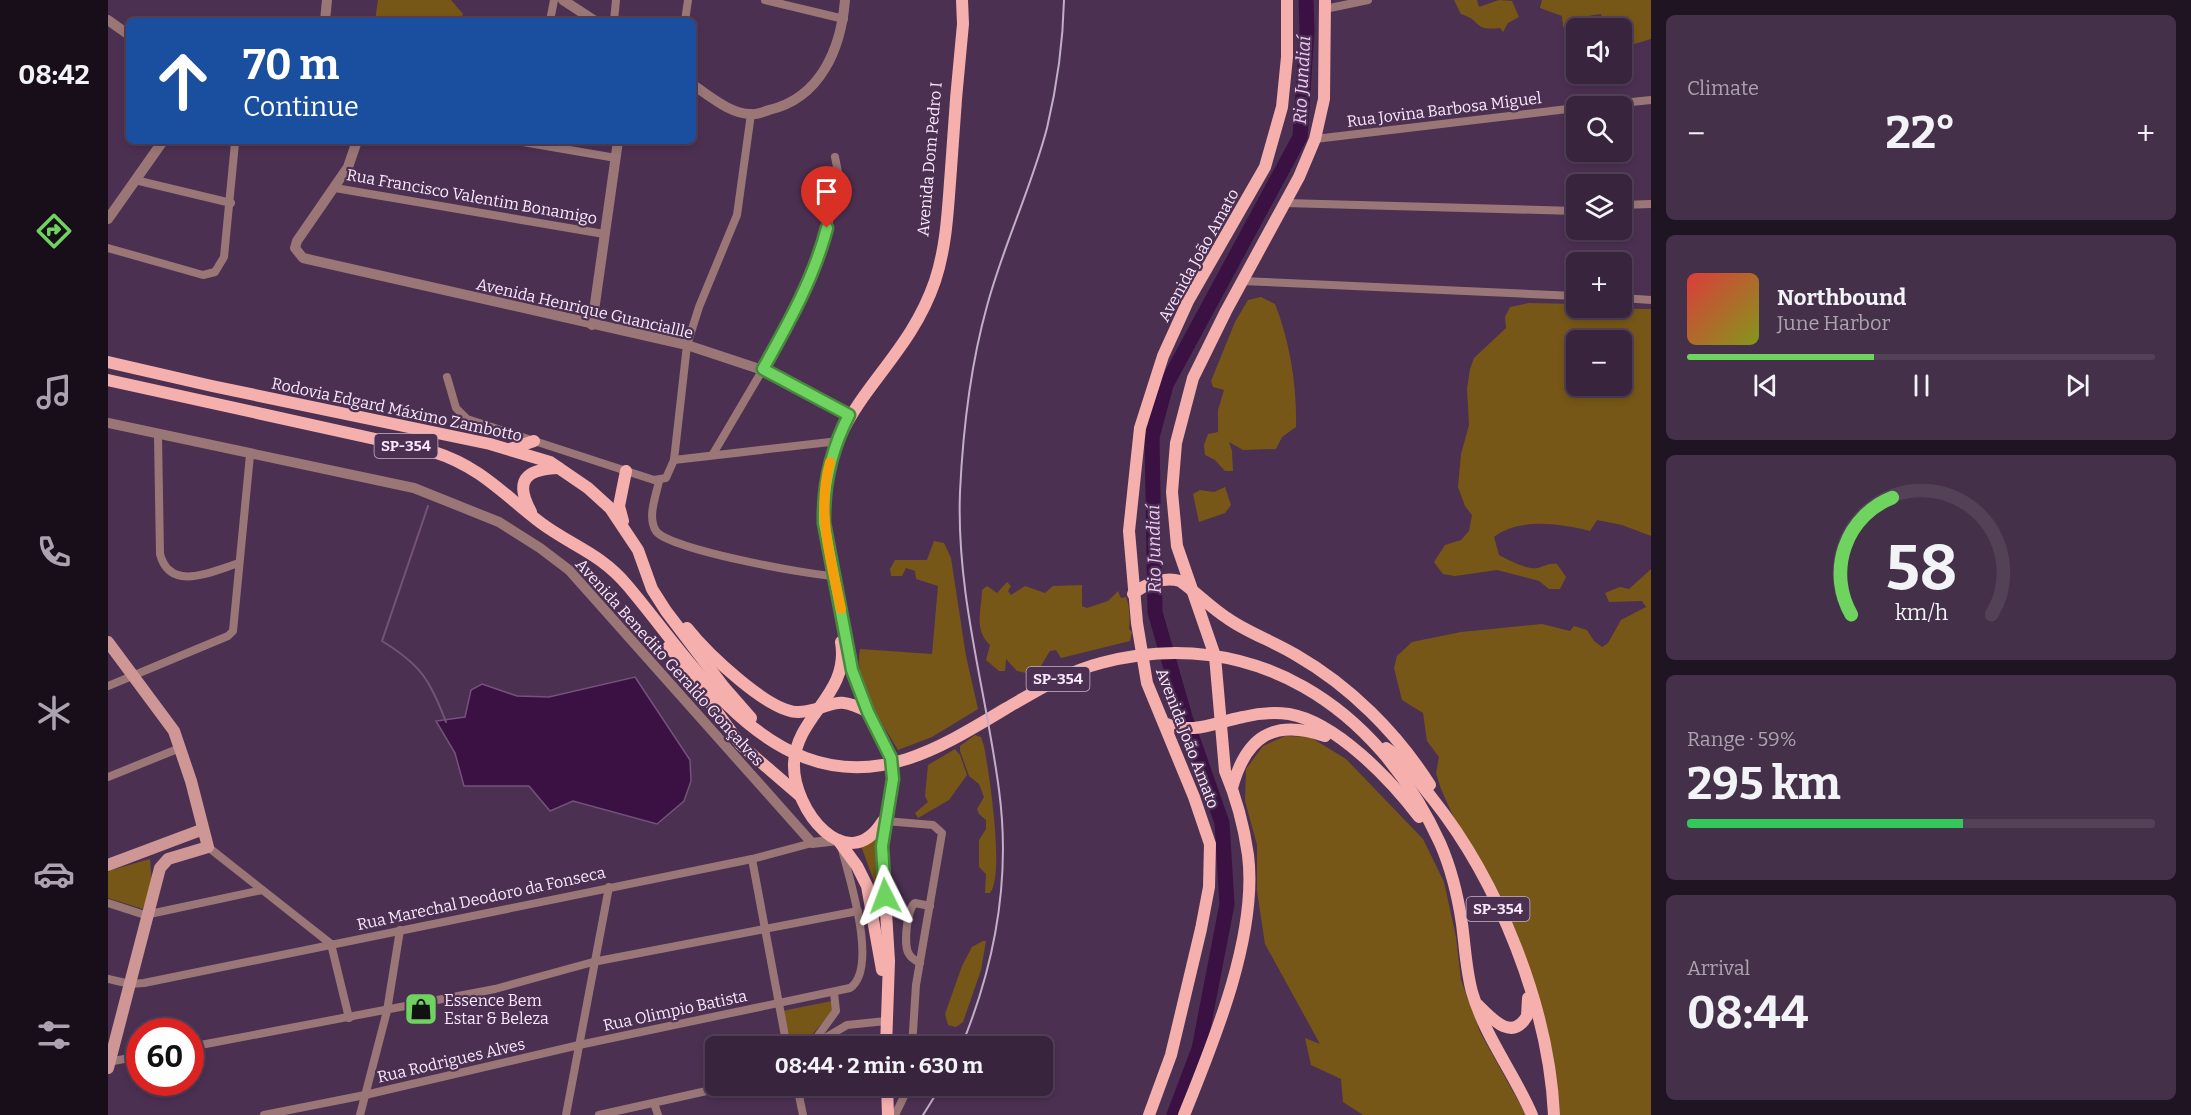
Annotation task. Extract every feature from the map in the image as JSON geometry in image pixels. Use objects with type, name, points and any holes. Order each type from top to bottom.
[{"type":"main road","name":"Avenida Dom Pedro I","points":[[839,610],[820,540],[818,510],[823,465],[830,442],[847,413],[903,333],[925,291],[937,254],[946,174],[956,0]]},
{"type":"main road","name":"Avenida Dom Pedro I","points":[[831,576],[823,502],[835,446],[847,413],[908,336],[938,272],[947,225],[963,24],[962,0]]},
{"type":"main road","name":"Avenida João Amato","points":[[1149,1115],[1171,1055],[1209,887],[1210,844],[1194,797],[1147,683],[1133,594],[1129,531],[1140,428],[1163,356],[1188,301],[1265,167],[1282,107],[1287,57],[1287,0]]},
{"type":"main road","name":"Avenida João Amato","points":[[1184,1115],[1207,1060],[1238,962],[1248,900],[1248,856],[1232,788],[1225,771],[1216,723],[1215,656],[1177,546],[1172,492],[1176,443],[1193,378],[1285,203],[1315,139],[1324,99],[1325,5]]},
{"type":"main road","name":"Rodovia Edgard Máximo Zambotto","points":[[108,362],[510,449],[560,468],[588,488],[626,527],[644,562],[652,589],[666,611],[760,731]]},
{"type":"main road","name":"Rodovia Edgard Máximo Zambotto","points":[[108,380],[452,458],[482,473],[533,517],[610,567],[728,706],[746,723],[791,752],[827,764],[844,767],[881,767],[917,758],[1066,675],[1101,663],[1174,653],[1229,659],[1268,670],[1303,686],[1349,716],[1371,739],[1412,791],[1430,823],[1450,869],[1462,920],[1467,966],[1487,1034],[1532,1115]]},
{"type":"main road","points":[[510,449],[534,441]]},
{"type":"main road","points":[[533,517],[524,500],[522,489],[525,479],[533,472],[560,468]]},
{"type":"main road","points":[[626,471],[619,506],[626,527]]},
{"type":"main road","points":[[644,562],[693,636],[768,703],[787,711],[818,708],[842,700],[868,712]]},
{"type":"main road","points":[[1133,594],[1147,584],[1173,578],[1193,590],[1224,616],[1297,655],[1353,696],[1412,756],[1448,817]]},
{"type":"main road","points":[[799,795],[794,764],[799,740],[818,708],[834,690],[840,673],[842,648],[839,610]]},
{"type":"main road","points":[[839,610],[852,670],[868,712],[891,758],[893,779],[882,846],[889,961],[886,986],[886,1036]]},
{"type":"main road","points":[[652,617],[695,685],[741,745],[799,795],[818,828],[840,845],[857,866],[867,886],[886,986]]},
{"type":"main road","points":[[108,642],[174,731],[201,830],[208,846],[164,862],[154,884],[145,915],[130,984],[108,1064]]},
{"type":"main road","points":[[1164,723],[1182,730],[1265,712],[1290,714],[1314,723],[1344,743],[1389,780],[1422,820],[1446,867],[1455,894]]},
{"type":"main road","points":[[1232,788],[1247,752],[1263,735],[1288,727],[1308,730],[1344,743]]},
{"type":"main road","name":"Rodovia Edgard Máximo Zambotto","points":[[1371,739],[1402,762],[1448,817],[1479,869],[1526,978],[1543,1039],[1554,1115]]},
{"type":"main road","points":[[840,845],[866,840],[876,832],[885,819]]},
{"type":"main road","points":[[108,865],[201,830]]},
{"type":"main road","points":[[153,848],[154,884]]},
{"type":"main road","points":[[1476,1001],[1500,1026],[1518,1026],[1527,1016],[1526,978]]},
{"type":"main road","points":[[888,1096],[891,1113]]},
{"type":"street","points":[[325,18],[327,0]]},
{"type":"street","points":[[551,18],[554,0]]},
{"type":"street","points":[[614,18],[616,0]]},
{"type":"street","points":[[685,18],[688,0]]},
{"type":"street","points":[[765,0],[844,19]]},
{"type":"street","points":[[696,87],[732,110],[751,114],[780,108],[801,96],[817,81],[835,50],[844,19],[845,0]]},
{"type":"street","points":[[1325,5],[1368,0]]},
{"type":"street","points":[[566,1],[591,18]]},
{"type":"street","points":[[108,20],[126,33]]},
{"type":"street","points":[[1632,102],[1651,100]]},
{"type":"street","name":"Rua Jovina Barbosa Miguel","points":[[1315,139],[1566,109]]},
{"type":"street","points":[[751,114],[737,215],[699,307],[687,345],[674,460],[670,473],[659,481],[652,514],[657,533],[664,539],[712,554],[831,576]]},
{"type":"street","points":[[108,219],[161,144]]},
{"type":"street","points":[[108,248],[203,275],[215,272],[224,257],[235,144]]},
{"type":"street","points":[[335,188],[348,167],[356,144]]},
{"type":"street","points":[[534,144],[616,158]]},
{"type":"street","points":[[592,325],[618,144]]},
{"type":"street","points":[[713,454],[763,369],[805,288],[822,249],[838,185],[839,177],[834,157]]},
{"type":"street","points":[[135,180],[231,203]]},
{"type":"street","name":"Avenida Henrique Guanciallle","points":[[335,188],[297,241],[298,254],[309,260],[687,345],[763,369],[847,413]]},
{"type":"street","name":"Rua Francisco Valentim Bonamigo","points":[[335,188],[604,234]]},
{"type":"street","points":[[1285,203],[1566,211]]},
{"type":"street","points":[[1632,205],[1651,204]]},
{"type":"street","points":[[1242,282],[1566,296]]},
{"type":"street","points":[[1632,299],[1651,300]]},
{"type":"street","points":[[447,377],[460,415],[659,481]]},
{"type":"street","name":"Avenida Benedito Geraldo Gonçalves","points":[[108,423],[158,436],[414,488],[499,522],[569,570],[812,843]]},
{"type":"street","points":[[158,436],[160,554],[163,564],[171,574],[180,578],[239,563]]},
{"type":"street","points":[[674,460],[830,442]]},
{"type":"street","points":[[108,686],[228,636],[236,622],[239,563],[250,455]]},
{"type":"street","points":[[108,777],[180,748]]},
{"type":"street","points":[[885,819],[933,825],[941,830],[942,837],[920,963],[913,1036]]},
{"type":"street","name":"Rua Marechal Deodoro da Fonseca","points":[[130,984],[752,859],[812,843],[840,845]]},
{"type":"street","points":[[204,1044],[495,989],[593,962],[764,931],[858,911],[840,845]]},
{"type":"street","points":[[208,846],[331,944],[349,1018]]},
{"type":"street","points":[[752,859],[785,1036]]},
{"type":"street","points":[[566,1115],[593,962],[609,887]]},
{"type":"street","points":[[108,903],[145,915],[262,890]]},
{"type":"street","points":[[920,963],[910,956],[906,948],[909,911],[915,903],[930,906]]},
{"type":"street","name":"Rua Olimpio Batista","points":[[579,1045],[850,988],[860,978],[862,966],[858,911]]},
{"type":"street","points":[[360,1115],[387,1011],[400,930]]},
{"type":"street","points":[[108,979],[130,984]]},
{"type":"street","points":[[817,1036],[836,1011],[834,993]]},
{"type":"street","points":[[828,1036],[847,1025],[886,1021]]},
{"type":"street","name":"Rua Rodrigues Alves","points":[[264,1115],[365,1095],[579,1045]]},
{"type":"street","points":[[108,1064],[126,1060]]},
{"type":"street","points":[[599,1115],[705,1091]]},
{"type":"street","points":[[799,1096],[803,1115]]},
{"type":"street","points":[[891,1113],[902,1096]]},
{"type":"street","points":[[654,1103],[658,1115]]},
{"type":"shaded area","points":[[378,0],[451,0],[463,14],[461,18],[375,18]]},
{"type":"shaded area","points":[[1454,0],[1477,0],[1479,7],[1499,0],[1512,1],[1519,17],[1508,23],[1503,32],[1500,28],[1481,27],[1461,14]]},
{"type":"shaded area","points":[[1542,0],[1651,0],[1651,39],[1632,45],[1632,18],[1602,18],[1601,14],[1588,16],[1590,18],[1566,18],[1566,28],[1563,27],[1562,16],[1540,8]]},
{"type":"shaded area","points":[[1261,297],[1275,304],[1285,333],[1294,380],[1296,427],[1282,437],[1276,449],[1243,450],[1229,442],[1233,471],[1225,471],[1215,460],[1205,455],[1204,445],[1208,434],[1218,432],[1218,410],[1224,390],[1213,387],[1211,381],[1235,322],[1248,300]]},
{"type":"shaded area","points":[[1529,303],[1566,304],[1566,318],[1632,318],[1632,309],[1651,309],[1651,536],[1622,525],[1597,520],[1590,531],[1566,526],[1528,524],[1504,531],[1494,537],[1499,555],[1518,564],[1528,568],[1538,568],[1557,564],[1566,577],[1560,589],[1549,589],[1539,581],[1497,570],[1455,576],[1443,574],[1434,562],[1445,545],[1461,540],[1469,531],[1472,515],[1465,506],[1458,487],[1461,454],[1469,425],[1467,389],[1470,369],[1474,358],[1506,328],[1505,317],[1510,307]]},
{"type":"shaded area","points":[[1225,487],[1231,505],[1225,513],[1199,522],[1193,494],[1200,490],[1214,492]]},
{"type":"shaded area","points":[[934,541],[944,543],[951,558],[966,656],[978,709],[932,737],[898,750],[877,715],[865,689],[859,662],[860,649],[932,654],[938,586],[916,579],[915,571],[906,568],[902,576],[891,576],[890,569],[895,560],[927,560]]},
{"type":"shaded area","points":[[1651,569],[1651,1115],[1557,1115],[1541,1012],[1441,789],[1436,773],[1439,757],[1427,741],[1423,713],[1402,700],[1394,668],[1397,656],[1412,642],[1461,632],[1542,624],[1570,631],[1574,626],[1587,630],[1594,641],[1602,647],[1608,643],[1621,620],[1646,607],[1642,601],[1609,602],[1605,593],[1620,587],[1629,589]]},
{"type":"shaded area","points":[[1007,582],[1011,586],[1008,591],[1011,595],[1025,586],[1045,593],[1053,586],[1082,585],[1082,606],[1087,608],[1108,601],[1118,591],[1121,598],[1126,597],[1128,605],[1129,629],[1132,632],[1130,641],[1061,658],[1056,650],[1050,651],[1039,669],[1034,669],[1031,674],[1017,671],[1006,659],[1005,671],[999,671],[986,660],[990,645],[980,626],[980,612],[982,590],[987,586],[997,593]]},
{"type":"shaded area","points":[[635,677],[690,760],[691,781],[684,801],[657,824],[573,801],[550,811],[529,786],[464,786],[455,753],[436,721],[465,717],[471,690],[482,684],[517,696],[549,697]]},
{"type":"shaded area","points":[[975,735],[981,737],[984,746],[994,822],[996,866],[990,893],[985,893],[986,874],[979,867],[979,840],[986,829],[986,820],[977,809],[984,797],[979,784],[969,776],[960,751],[960,746]]},
{"type":"shaded area","points":[[1285,736],[1310,737],[1346,759],[1423,839],[1444,882],[1456,937],[1461,980],[1480,1032],[1526,1115],[1363,1115],[1343,1102],[1341,1079],[1311,1065],[1305,1038],[1320,1044],[1265,944],[1257,891],[1257,845],[1245,801],[1246,769],[1263,746]]},
{"type":"shaded area","points":[[955,749],[960,755],[967,775],[949,800],[918,818],[915,813],[928,802],[925,796],[928,765]]},
{"type":"shaded area","points":[[881,836],[883,905],[861,846]]},
{"type":"shaded area","points":[[150,859],[152,886],[143,909],[108,898],[108,871]]},
{"type":"shaded area","points":[[986,941],[981,970],[963,1022],[956,1027],[948,1025],[945,1014],[962,966],[972,947]]},
{"type":"shaded area","points":[[832,1001],[833,1010],[811,1036],[789,1036],[782,1011]]},
{"type":"waterway","name":"Rio Jundiaí","points":[[1174,1115],[1199,1049],[1227,904],[1222,823],[1185,717],[1155,612],[1152,437],[1166,385],[1300,137],[1307,31],[1306,0]]},
{"type":"waterway","points":[[428,506],[382,641],[406,658],[423,675],[435,695],[446,722]]},
{"type":"railway","points":[[965,1036],[983,985],[991,953],[1001,889],[1003,856],[999,790],[973,642],[963,568],[960,492],[965,422],[976,352],[987,306],[1047,128],[1059,64],[1064,0]]},
{"type":"railway","points":[[923,1115],[935,1096]]},
{"type":"slow traffic","points":[[830,462],[823,502],[824,523],[841,609]]},
{"type":"place","name":"Essence Bem Estar & Beleza","points":[[421,1009]]},
{"type":"route","points":[[827,228],[822,249],[805,288],[763,369],[781,376],[849,415],[835,446],[828,469],[823,502],[824,523],[852,670],[868,712],[881,733],[891,758],[893,779],[882,846],[885,896]]}]
